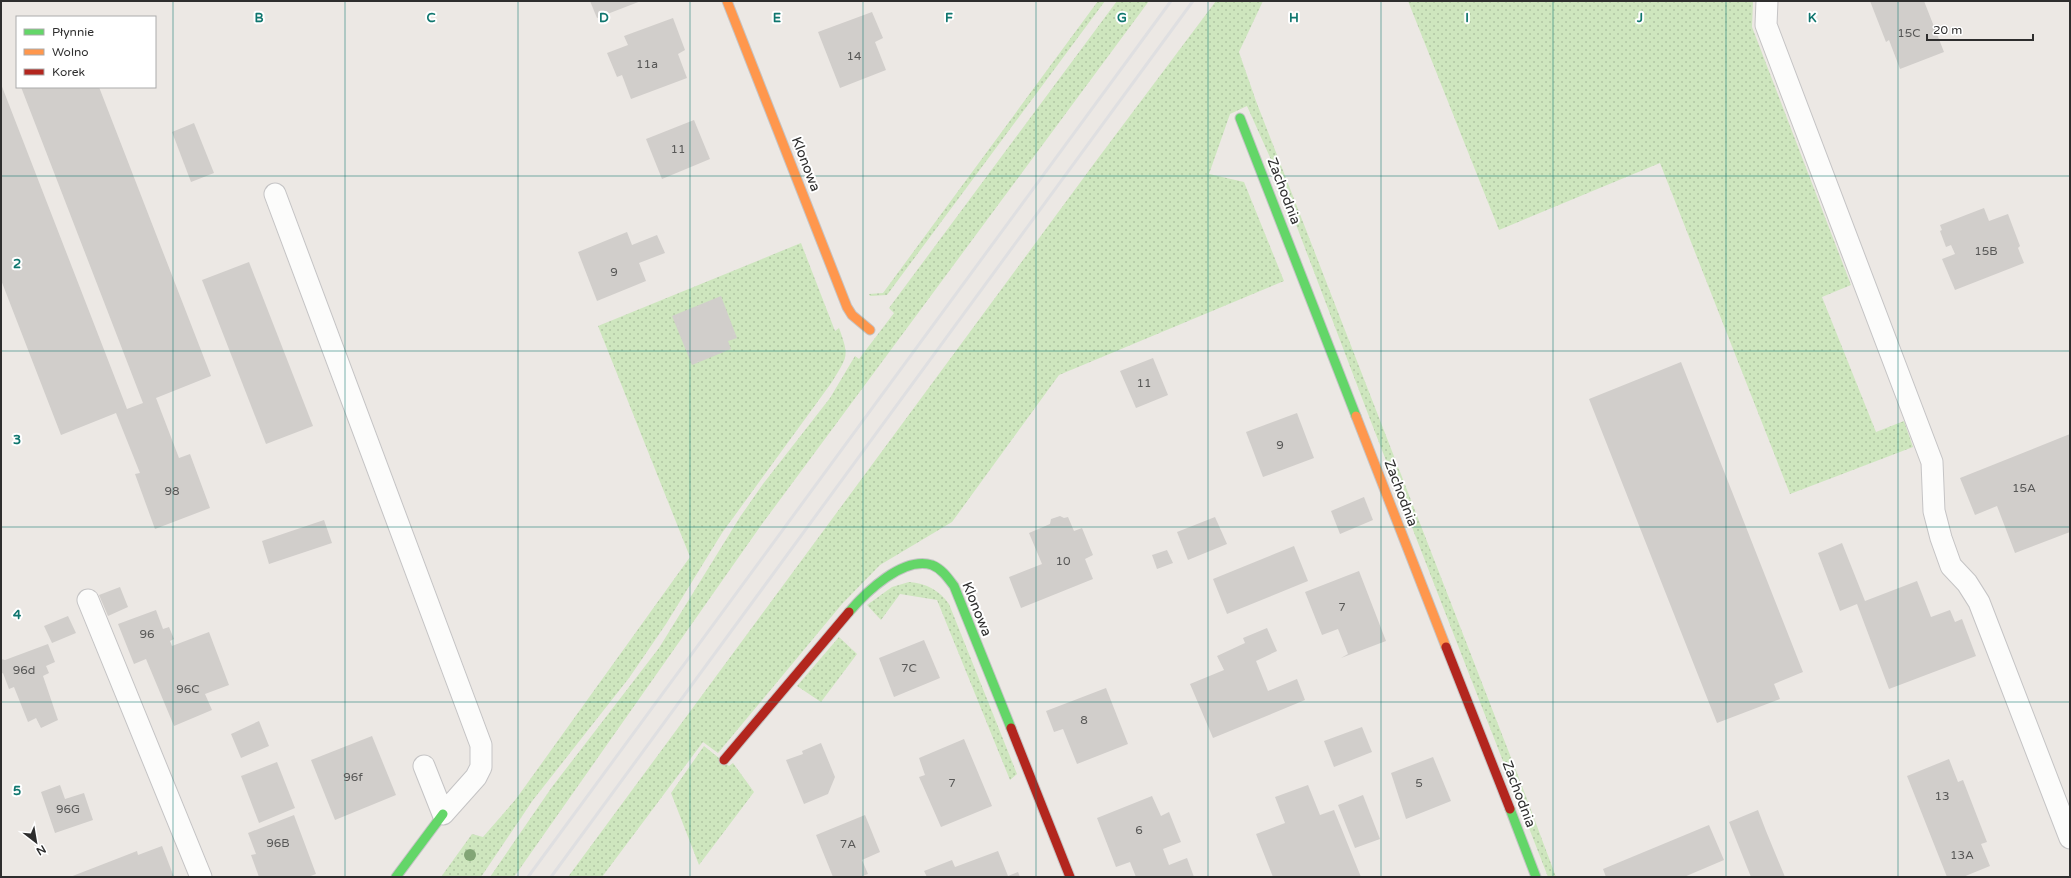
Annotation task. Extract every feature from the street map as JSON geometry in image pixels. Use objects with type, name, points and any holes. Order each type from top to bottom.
[{"type":"street","name":"Klonowa","points":[[728,1],[847,307],[852,315],[870,330]]},
{"type":"street","name":"Zachodnia","points":[[1240,118],[1536,877]]},
{"type":"street","name":"Klonowa","points":[[724,760],[861,598],[900,569],[924,563],[930,564],[944,573],[954,586],[1070,877]]},
{"type":"street","points":[[396,877],[443,814]]},
{"type":"lane","points":[[1767,1],[1766,25],[1932,462],[1934,511],[1941,538],[1951,566],[1967,583],[1979,602],[2070,838]]},
{"type":"lane","points":[[275,194],[481,745],[481,767],[476,777],[443,814],[424,766]]},
{"type":"lane","points":[[88,600],[201,877]]},
{"type":"green space","points":[[1098,1],[1105,1],[887,295],[870,296],[869,294],[883,293]]},
{"type":"green space","points":[[1117,1],[1149,1],[762,524],[514,877],[490,877],[552,787],[659,648],[740,517],[763,484],[830,398],[855,356],[859,359],[894,313],[889,308]]},
{"type":"green space","points":[[1216,1],[1263,1],[1239,52],[1256,101],[1556,877],[1548,877],[1373,427],[1273,164],[1247,106],[1230,114],[1209,174],[1244,182],[1284,281],[1059,375],[952,522],[880,565],[842,604],[718,753],[703,742],[602,877],[568,877],[1096,161]]},
{"type":"green space","points":[[1408,1],[1753,1],[1752,27],[1851,285],[1822,297],[1876,432],[1904,421],[1913,447],[1790,494],[1660,163],[1499,230]]},
{"type":"green space","points":[[801,243],[835,331],[839,328],[845,345],[846,351],[841,367],[832,382],[722,533],[666,624],[629,678],[533,800],[481,877],[441,877],[472,834],[483,837],[516,799],[690,557],[598,326]]},
{"type":"green space","points":[[909,582],[932,588],[949,604],[1017,774],[1010,780],[937,600],[900,594],[881,620],[867,605],[892,587]]},
{"type":"green space","points":[[839,637],[857,654],[821,702],[797,686]]},
{"type":"green space","points":[[704,746],[729,766],[733,763],[754,792],[699,865],[671,793]]},
{"type":"building","points":[[590,1],[641,1],[597,18]]},
{"type":"building","points":[[1870,1],[1924,1],[1944,52],[1900,69],[1889,40],[1886,42]]},
{"type":"building","points":[[872,12],[883,38],[875,42],[886,70],[840,88],[818,32]]},
{"type":"building","points":[[673,18],[685,50],[678,54],[687,78],[631,99],[622,75],[617,77],[607,53],[628,45],[624,36]]},
{"type":"building","points":[[1,84],[127,409],[143,403],[21,88],[99,88],[211,376],[156,398],[179,458],[190,454],[210,508],[155,529],[135,474],[140,473],[116,413],[61,435],[1,280]]},
{"type":"building","points":[[694,120],[710,159],[662,179],[646,139]]},
{"type":"building","points":[[194,123],[214,173],[191,182],[172,132]]},
{"type":"building","points":[[1984,208],[1989,221],[2008,214],[2020,246],[2018,248],[2024,263],[1955,290],[1942,259],[1955,254],[1951,245],[1946,247],[1940,231],[1942,230],[1940,225]]},
{"type":"building","points":[[627,232],[632,245],[657,235],[665,253],[639,263],[646,281],[597,301],[578,252]]},
{"type":"building","points":[[249,262],[313,426],[266,444],[202,280]]},
{"type":"building","points":[[721,296],[737,338],[728,341],[731,349],[692,365],[672,316]]},
{"type":"building","points":[[1153,358],[1168,395],[1136,408],[1120,371]]},
{"type":"building","points":[[1681,362],[1803,672],[1774,684],[1780,699],[1717,723],[1589,399]]},
{"type":"building","points":[[1297,413],[1314,458],[1263,477],[1246,432]]},
{"type":"building","points":[[2070,434],[2070,532],[2015,553],[1997,506],[1975,515],[1960,478]]},
{"type":"building","points":[[1364,497],[1373,520],[1340,534],[1331,511]]},
{"type":"building","points":[[1060,516],[1064,518],[1068,517],[1074,531],[1082,528],[1093,555],[1085,559],[1093,579],[1021,608],[1009,577],[1042,564],[1029,533],[1050,524],[1051,519]]},
{"type":"building","points":[[1215,517],[1227,544],[1188,560],[1177,532]]},
{"type":"building","points":[[324,520],[332,543],[269,564],[262,541]]},
{"type":"building","points":[[1842,543],[1865,601],[1917,581],[1931,617],[1950,610],[1955,622],[1962,619],[1976,656],[1889,689],[1857,604],[1840,611],[1818,553]]},
{"type":"building","points":[[1294,546],[1308,581],[1227,614],[1213,579]]},
{"type":"building","points":[[1167,550],[1173,563],[1157,569],[1152,555]]},
{"type":"building","points":[[1359,571],[1386,641],[1341,658],[1348,654],[1338,629],[1322,635],[1305,592]]},
{"type":"building","points":[[120,587],[128,607],[108,616],[99,595]]},
{"type":"building","points":[[156,610],[163,629],[169,627],[174,639],[170,641],[172,646],[209,632],[229,685],[205,694],[212,710],[174,726],[146,659],[134,664],[118,624]]},
{"type":"building","points":[[68,616],[76,633],[52,643],[44,626]]},
{"type":"building","points":[[1267,628],[1277,651],[1256,661],[1268,691],[1297,679],[1305,700],[1213,738],[1190,684],[1224,670],[1217,656],[1245,643],[1243,638]]},
{"type":"building","points":[[924,640],[940,678],[894,697],[879,658]]},
{"type":"building","points":[[48,644],[55,662],[46,666],[49,673],[43,676],[58,720],[41,728],[36,718],[28,722],[14,687],[9,689],[3,673],[1,674],[1,659],[5,660]]},
{"type":"building","points":[[1106,688],[1128,744],[1077,764],[1063,729],[1054,732],[1046,711]]},
{"type":"building","points":[[259,721],[269,746],[241,758],[231,734]]},
{"type":"building","points":[[1362,727],[1372,752],[1334,767],[1324,741]]},
{"type":"building","points":[[372,736],[396,795],[335,820],[311,760]]},
{"type":"building","points":[[964,739],[992,806],[941,827],[919,777],[925,775],[919,758]]},
{"type":"building","points":[[821,743],[835,777],[828,794],[804,804],[786,760],[803,754],[802,751]]},
{"type":"building","points":[[1433,757],[1451,801],[1406,819],[1391,773]]},
{"type":"building","points":[[1949,759],[1958,782],[1963,780],[1987,842],[1981,844],[1990,866],[1963,877],[1947,877],[1907,776]]},
{"type":"building","points":[[277,762],[295,808],[259,823],[241,776]]},
{"type":"building","points":[[60,785],[65,799],[84,793],[93,820],[55,833],[41,792]]},
{"type":"building","points":[[1308,785],[1320,815],[1334,810],[1361,877],[1273,877],[1256,834],[1285,823],[1275,797]]},
{"type":"building","points":[[1363,795],[1380,839],[1355,848],[1338,805]]},
{"type":"building","points":[[1152,796],[1161,816],[1169,812],[1181,842],[1163,849],[1169,865],[1187,858],[1194,877],[1136,877],[1130,862],[1116,867],[1097,818]]},
{"type":"building","points":[[1758,810],[1785,877],[1751,877],[1729,822]]},
{"type":"building","points":[[294,815],[316,874],[308,877],[259,877],[251,855],[256,854],[248,833]]},
{"type":"building","points":[[865,815],[880,852],[862,860],[868,874],[860,877],[833,877],[816,835]]},
{"type":"building","points":[[1709,825],[1724,860],[1684,877],[1606,877],[1603,869]]},
{"type":"building","points":[[162,846],[174,877],[70,877],[137,851],[138,855]]},
{"type":"building","points":[[998,851],[1008,876],[1018,872],[1020,877],[927,877],[924,871],[952,860],[955,867]]},
{"type":"railway","points":[[528,877],[1171,1]]},
{"type":"railway","points":[[551,877],[1193,1]]},
{"type":"traffic: fast","points":[[1240,118],[1356,416]]},
{"type":"traffic: fast","points":[[849,612],[875,586],[897,571],[909,566],[921,564],[932,565],[939,569],[954,586],[1011,728]]},
{"type":"traffic: fast","points":[[1510,809],[1536,877]]},
{"type":"traffic: fast","points":[[396,877],[443,814]]},
{"type":"traffic: slow","points":[[727,1],[847,307],[852,315],[870,330]]},
{"type":"traffic: slow","points":[[1356,416],[1446,647]]},
{"type":"traffic: jam","points":[[724,760],[849,612]]},
{"type":"traffic: jam","points":[[1446,647],[1510,809]]},
{"type":"traffic: jam","points":[[1011,728],[1070,877]]}]
